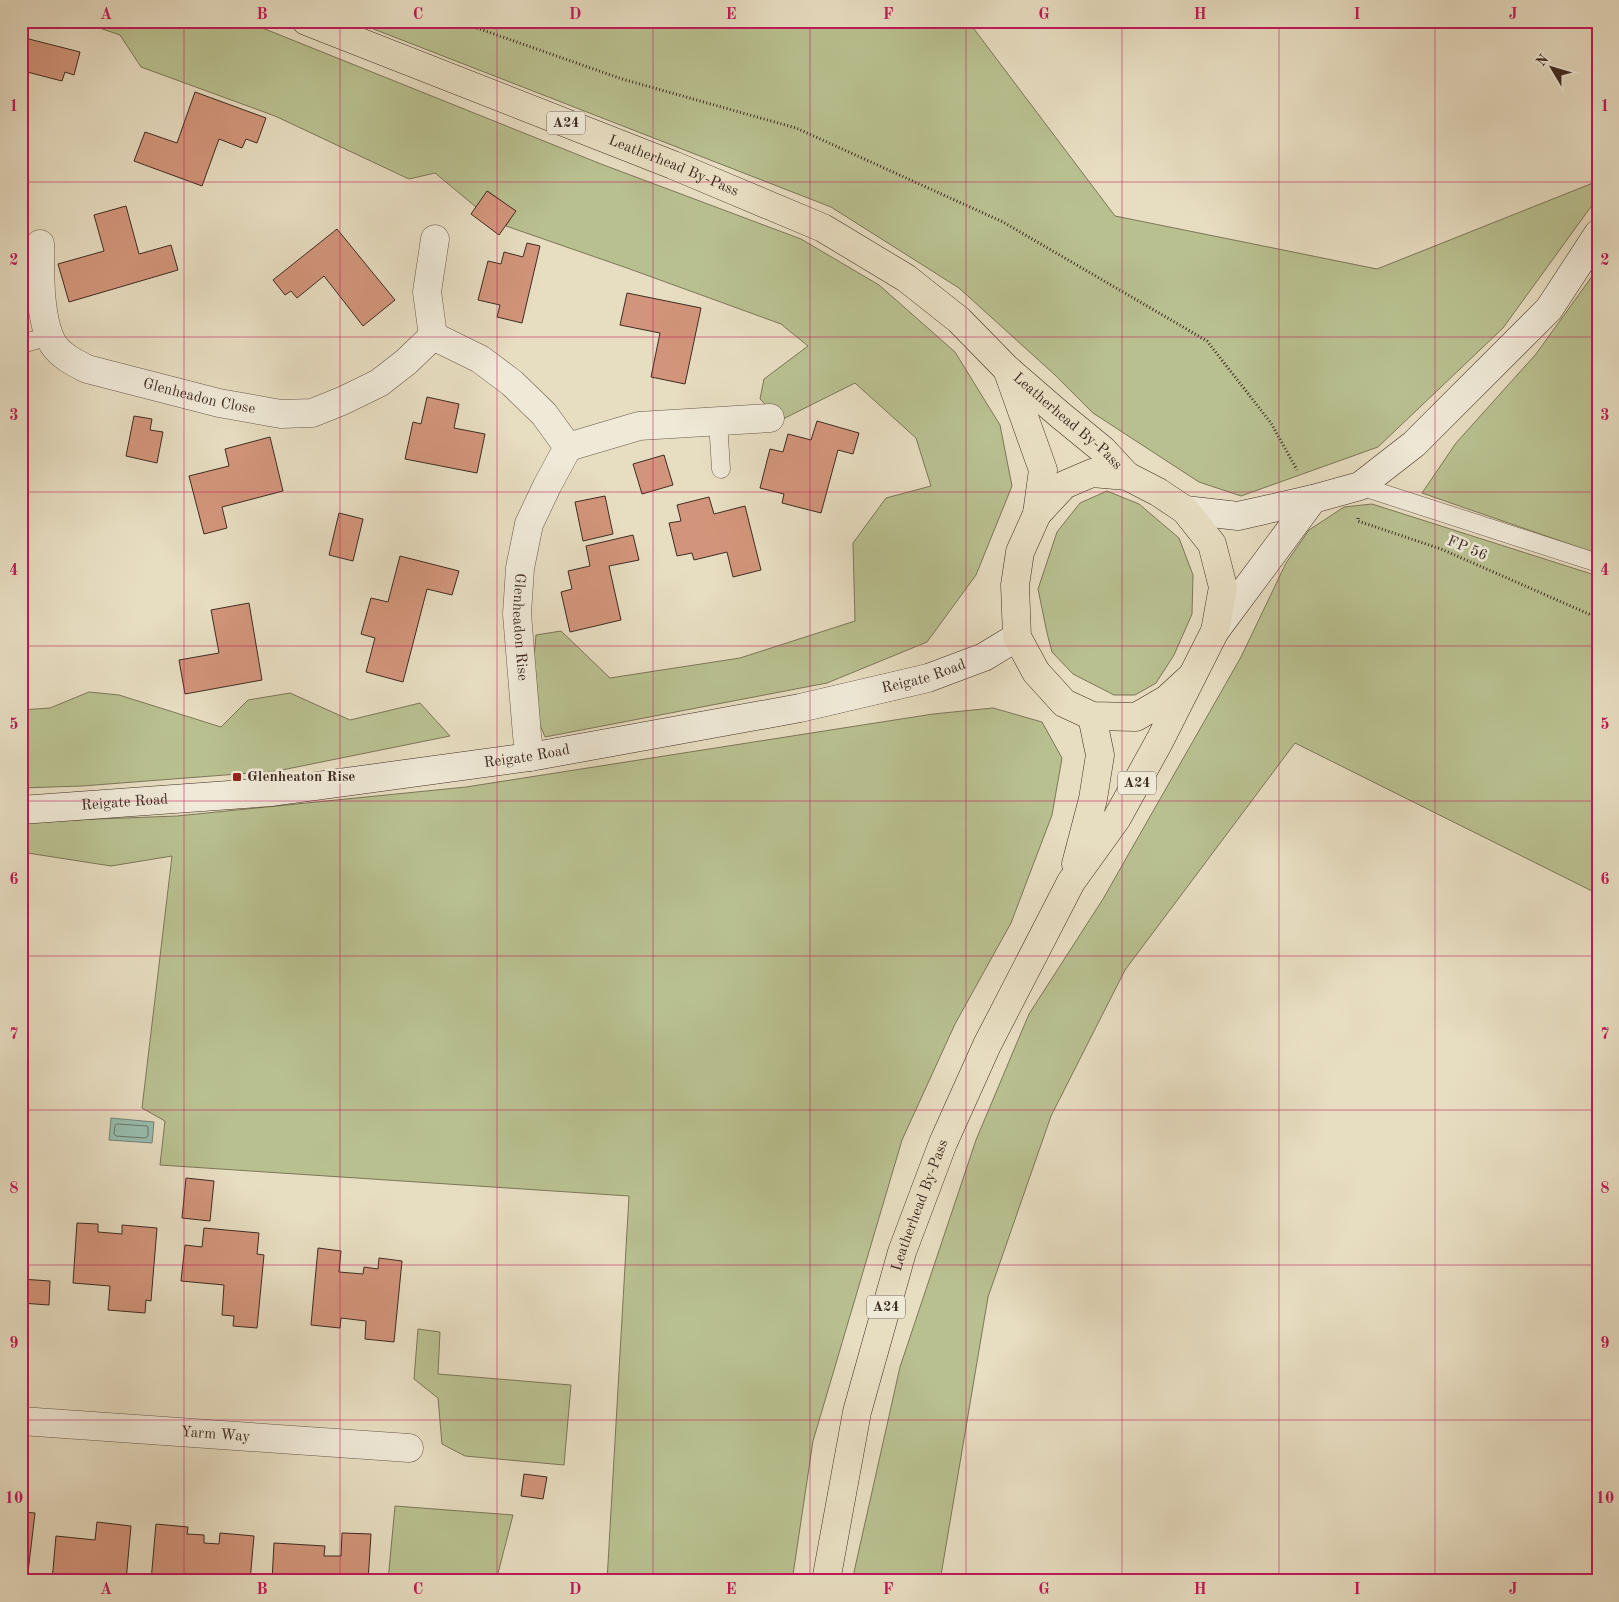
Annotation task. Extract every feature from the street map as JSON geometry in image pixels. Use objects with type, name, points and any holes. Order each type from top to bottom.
[{"type":"highway","name":"Leatherhead By-Pass","points":[[306,21],[673,165],[823,228],[906,278],[959,320],[1006,368],[1103,450],[1127,476],[1158,492],[1185,510],[1212,544],[1223,586],[1215,631],[1160,742],[1116,818],[1071,882],[986,1045],[943,1143],[902,1252],[857,1412],[826,1581]]},
{"type":"highway","name":"Leatherhead By-Pass","points":[[1006,368],[1043,470],[1037,514]]},
{"type":"highway","points":[[1127,476],[1092,473],[1064,485],[1037,514],[1020,552],[1014,585],[1017,637],[1036,672],[1064,703],[1092,716],[1136,717],[1167,699],[1192,676]]},
{"type":"highway","name":"Leatherhead By-Pass","points":[[1071,882],[1093,799],[1100,755],[1092,716]]},
{"type":"street","points":[[1185,510],[1238,516],[1360,486],[1414,444],[1549,309],[1598,234]]},
{"type":"street","points":[[436,239],[427,292],[433,336],[480,359],[512,383],[544,414],[568,447],[639,426],[770,418]]},
{"type":"street","name":"Glenheadon Close","points":[[40,244],[40,285],[46,326],[54,345],[69,360],[87,369],[219,403],[281,414],[312,413],[342,401],[371,386],[406,362],[433,336]]},
{"type":"street","name":"Glenheadon Rise","points":[[530,758],[526,735],[517,614],[520,568],[529,524],[568,447]]},
{"type":"street","points":[[1215,631],[1313,499]]},
{"type":"street","name":"Reigate Road","points":[[21,810],[272,792],[530,758],[800,708],[928,678],[984,657],[1017,637]]},
{"type":"street","name":"Yarm Way","points":[[21,1421],[409,1448]]},
{"type":"lane","points":[[21,344],[50,336]]},
{"type":"lane","points":[[718,421],[721,469]]},
{"type":"lane","points":[[1360,486],[1598,563]]},
{"type":"path","points":[[457,21],[622,79],[796,128],[1003,222],[1207,341],[1271,423],[1313,499]]},
{"type":"path","name":"FP 56","points":[[1360,486],[1358,521],[1441,549],[1598,618]]},
{"type":"shaded area","points":[[79,21],[245,21],[601,164],[801,239],[879,285],[955,352],[1000,425],[1012,486],[976,575],[927,642],[827,683],[545,737],[538,720],[531,690],[536,635],[561,631],[610,678],[740,658],[855,621],[853,543],[886,498],[931,486],[916,438],[855,383],[781,420],[760,399],[764,379],[808,346],[781,324],[506,226],[515,211],[488,191],[476,207],[435,173],[409,179],[275,116],[141,67],[120,35]]},
{"type":"shaded area","points":[[353,21],[968,21],[1115,216],[1377,269],[1598,181],[1598,197],[1503,328],[1378,447],[1241,496],[1199,482],[1093,413],[1055,375],[959,288],[831,207]]},
{"type":"shaded area","points":[[1598,268],[1598,554],[1422,493],[1456,443],[1536,354]]},
{"type":"shaded area","points":[[1107,491],[1139,504],[1179,538],[1193,575],[1192,614],[1174,655],[1156,683],[1135,695],[1114,695],[1073,674],[1052,652],[1038,589],[1057,532],[1080,503]]},
{"type":"shaded area","points":[[1372,504],[1598,576],[1598,894],[1295,743],[1125,970],[1051,1116],[988,1297],[940,1581],[852,1581],[900,1367],[976,1140],[1029,1014],[1103,899],[1241,657],[1286,563],[1309,530],[1344,507]]},
{"type":"shaded area","points":[[89,692],[119,695],[221,727],[248,700],[290,693],[350,720],[420,703],[450,736],[277,771],[82,786],[21,788],[21,710],[50,708]]},
{"type":"shaded area","points":[[993,708],[1042,722],[1062,758],[1052,815],[1011,923],[955,1024],[902,1140],[813,1441],[792,1581],[607,1581],[629,1196],[160,1165],[165,1121],[142,1108],[172,856],[111,866],[21,852],[21,822],[177,816],[466,787],[933,714]]},
{"type":"shaded area","points":[[418,1329],[440,1332],[438,1374],[571,1385],[564,1465],[465,1456],[442,1444],[438,1398],[414,1379]]},
{"type":"shaded area","points":[[395,1506],[513,1515],[496,1581],[388,1581]]},
{"type":"water","points":[[111,1118],[154,1122],[152,1143],[109,1140]]},
{"type":"building","points":[[21,37],[80,52],[74,75],[65,72],[62,81],[27,72],[21,93]]},
{"type":"building","points":[[195,92],[266,118],[257,143],[246,139],[242,148],[219,139],[202,186],[134,161],[145,132],[177,143]]},
{"type":"building","points":[[487,191],[516,211],[499,235],[471,214]]},
{"type":"building","points":[[126,206],[139,254],[171,245],[178,270],[69,302],[58,264],[104,251],[94,215]]},
{"type":"building","points":[[337,229],[395,300],[363,326],[324,276],[297,298],[291,291],[285,295],[273,280]]},
{"type":"building","points":[[527,243],[540,246],[522,323],[497,317],[500,305],[478,300],[488,261],[501,264],[504,252],[523,257]]},
{"type":"building","points":[[627,293],[701,308],[685,384],[651,377],[660,333],[620,325]]},
{"type":"building","points":[[427,397],[459,404],[454,428],[485,434],[477,473],[405,459],[413,422],[421,424]]},
{"type":"building","points":[[134,416],[152,419],[150,430],[163,432],[157,463],[126,456]]},
{"type":"building","points":[[817,421],[859,433],[853,454],[838,450],[821,513],[782,503],[784,494],[760,488],[770,449],[783,452],[788,434],[811,440]]},
{"type":"building","points":[[270,437],[283,491],[222,507],[227,528],[204,534],[189,476],[229,466],[225,449]]},
{"type":"building","points":[[664,455],[673,485],[642,494],[633,464]]},
{"type":"building","points":[[605,496],[613,534],[583,541],[575,502]]},
{"type":"building","points":[[709,497],[714,514],[745,506],[761,570],[733,577],[727,552],[694,560],[692,553],[677,556],[669,523],[681,521],[677,505]]},
{"type":"building","points":[[339,513],[363,519],[353,561],[329,555]]},
{"type":"building","points":[[633,535],[639,560],[609,566],[621,620],[570,632],[561,592],[572,589],[568,571],[590,566],[586,546]]},
{"type":"building","points":[[400,556],[459,571],[452,595],[427,589],[403,682],[366,672],[375,638],[361,634],[371,598],[388,602]]},
{"type":"building","points":[[249,603],[262,680],[185,694],[179,660],[219,653],[211,610]]},
{"type":"building","points":[[186,1178],[214,1181],[210,1221],[182,1218]]},
{"type":"building","points":[[77,1223],[98,1224],[98,1232],[122,1234],[122,1225],[157,1228],[151,1301],[146,1300],[145,1313],[108,1310],[110,1286],[73,1283]]},
{"type":"building","points":[[204,1228],[259,1233],[257,1254],[264,1255],[257,1328],[233,1326],[234,1316],[222,1315],[224,1285],[181,1281],[185,1245],[202,1247]]},
{"type":"building","points":[[318,1248],[341,1251],[339,1272],[363,1274],[364,1267],[378,1269],[379,1258],[402,1261],[394,1342],[365,1339],[366,1321],[341,1318],[340,1328],[311,1325]]},
{"type":"building","points":[[21,1279],[50,1281],[49,1305],[21,1303]]},
{"type":"building","points":[[524,1474],[547,1477],[543,1499],[521,1496]]},
{"type":"building","points":[[21,1512],[35,1513],[27,1581],[21,1581]]},
{"type":"building","points":[[97,1522],[131,1526],[126,1581],[52,1581],[56,1536],[95,1540]]},
{"type":"building","points":[[156,1524],[188,1527],[187,1534],[204,1535],[204,1543],[219,1544],[220,1533],[254,1536],[250,1581],[151,1581]]},
{"type":"building","points":[[342,1533],[371,1534],[368,1581],[272,1581],[274,1543],[325,1546],[324,1556],[341,1556]]},
{"type":"place","name":"Glenheaton Rise","points":[[237,777]]}]
